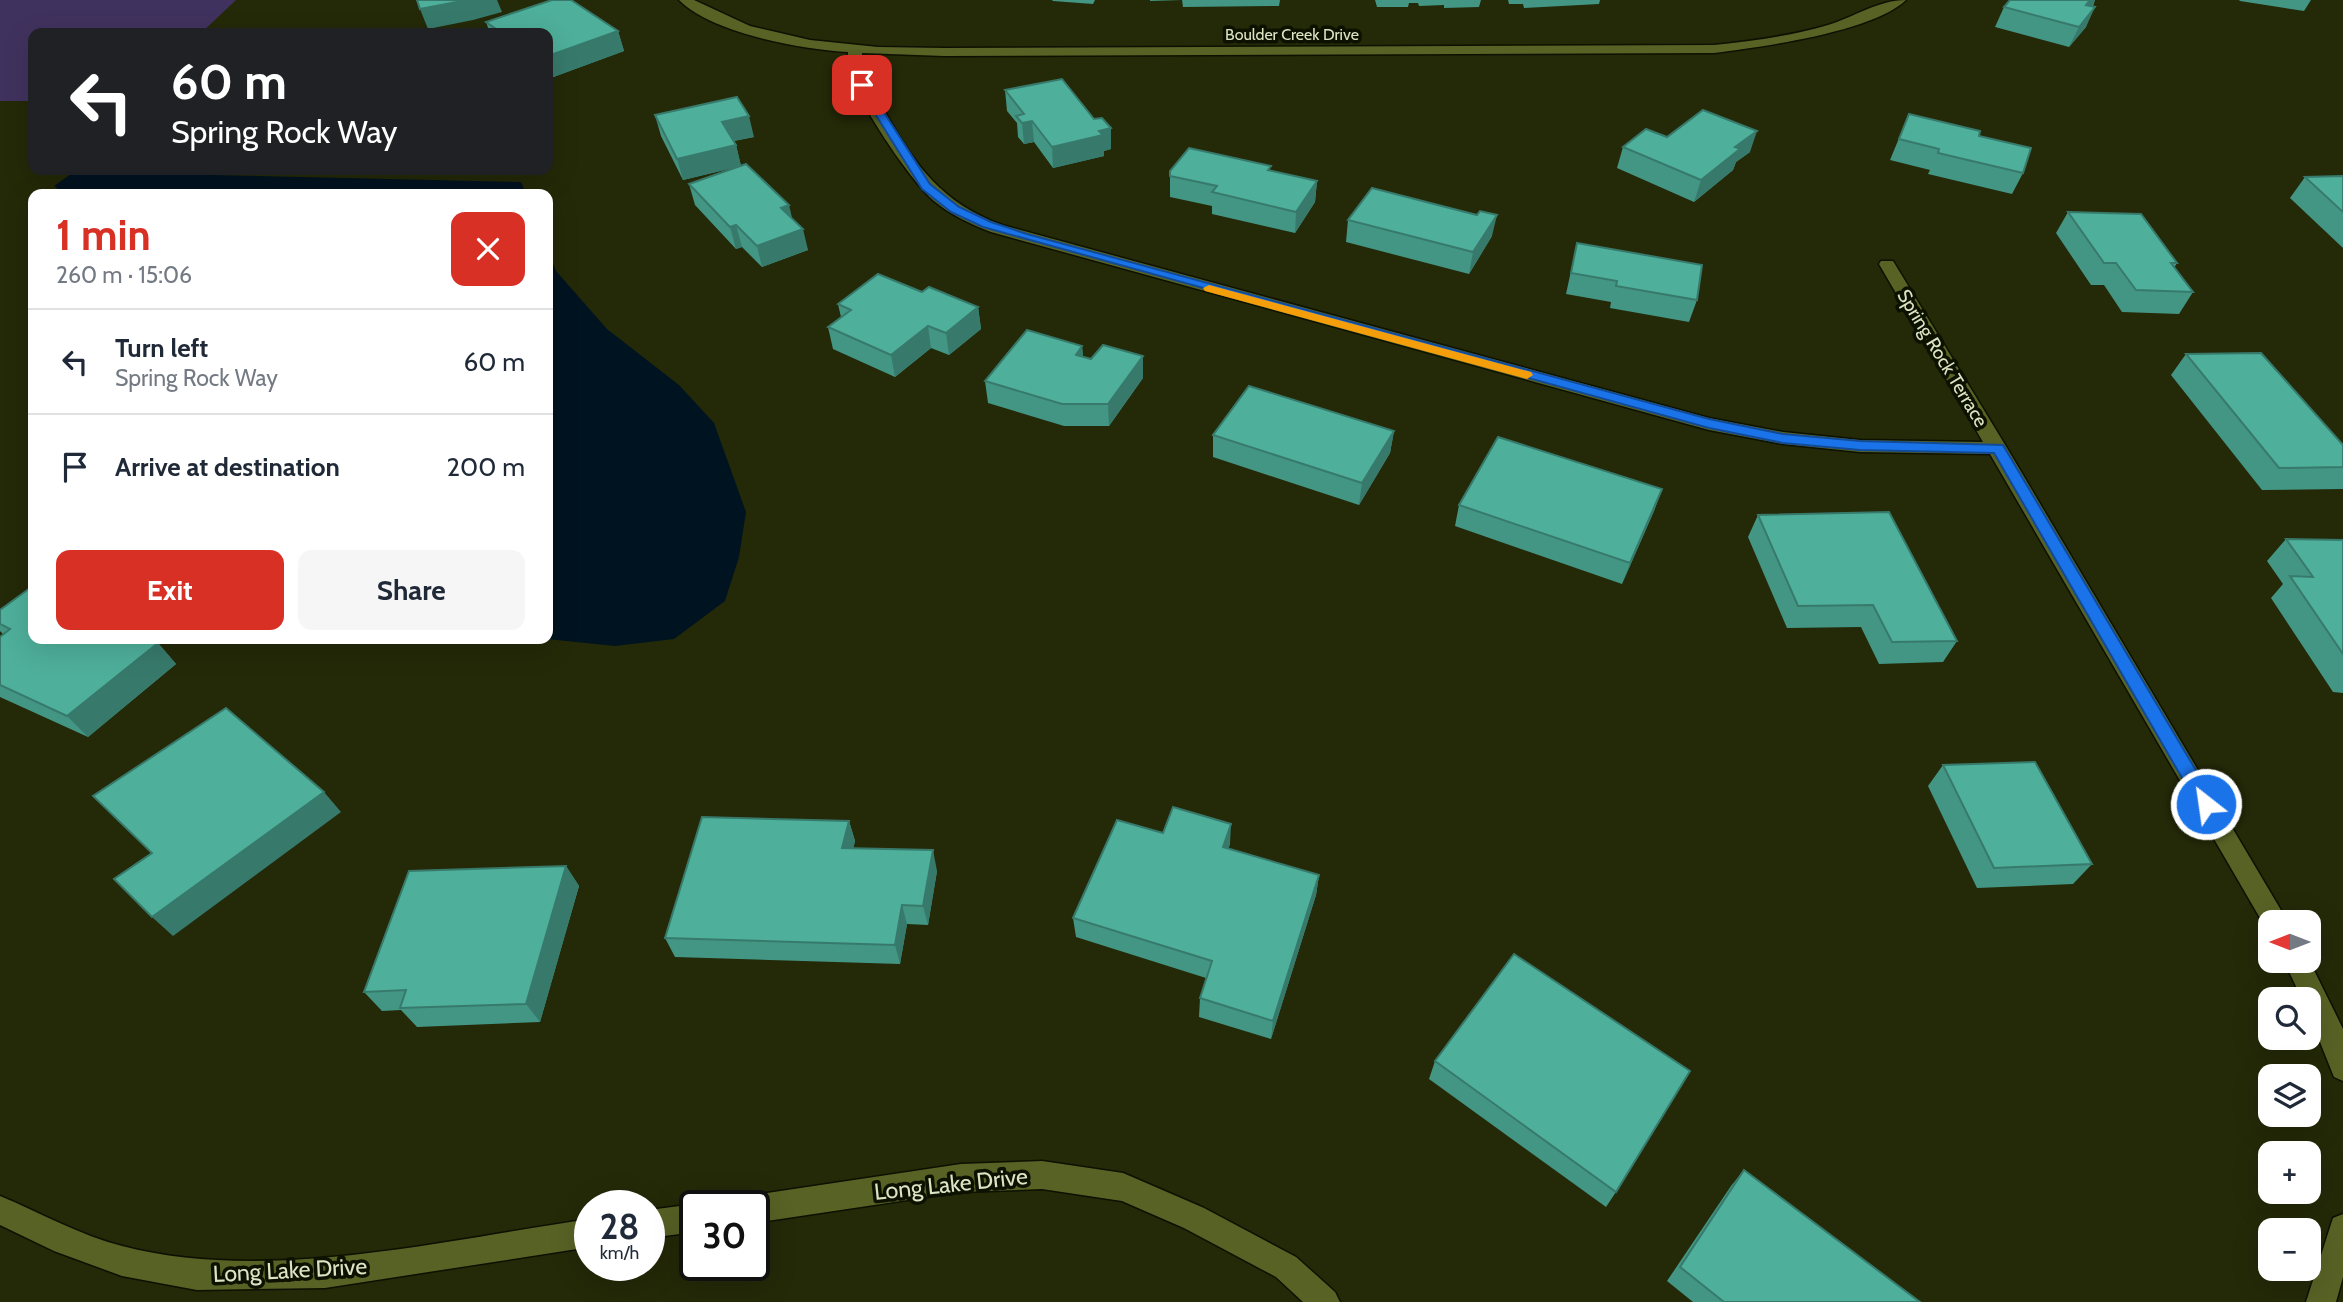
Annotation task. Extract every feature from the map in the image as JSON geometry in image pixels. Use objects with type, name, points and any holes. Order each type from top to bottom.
[{"type":"street","name":"Boulder Creek Drive","points":[[685,0],[754,31],[803,43],[855,51],[1714,49],[1830,30],[1900,0]]},
{"type":"street","points":[[855,51],[855,68],[862,85],[926,187],[955,209],[987,225],[1709,424],[1783,438],[1860,446],[1998,448]]},
{"type":"street","name":"Spring Rock Terrace","points":[[1887,264],[2269,910]]},
{"type":"street","points":[[2303,973],[2333,1035],[2343,1068]]},
{"type":"street","name":"Long Lake Drive","points":[[770,1207],[961,1178],[1042,1175],[1124,1187],[1194,1217],[1286,1267],[1325,1302]]},
{"type":"street","name":"Long Lake Drive","points":[[0,1210],[64,1241],[122,1261],[197,1275],[325,1273],[574,1235]]},
{"type":"street","points":[[2321,1302],[2343,1228]]},
{"type":"shaded area","points":[[0,0],[236,0],[206,28],[28,28],[28,101],[0,101]]},
{"type":"water","points":[[70,175],[208,175],[521,182],[524,189],[58,189],[54,186]]},
{"type":"water","points":[[553,263],[556,271],[607,329],[679,385],[714,423],[746,512],[739,557],[725,601],[674,639],[615,646],[553,640]]},
{"type":"building","points":[[417,0],[467,0],[420,9]]},
{"type":"building","points":[[552,0],[571,0],[618,31],[553,54],[553,28],[495,28],[486,22]]},
{"type":"building","points":[[2010,0],[2090,0],[2086,5],[2095,7],[2079,27],[2004,7]]},
{"type":"building","points":[[1062,79],[1094,119],[1102,118],[1111,128],[1099,131],[1103,135],[1052,147],[1032,121],[1022,123],[1016,116],[1024,114],[1005,90]]},
{"type":"building","points":[[737,97],[749,116],[722,122],[736,145],[677,159],[655,115]]},
{"type":"building","points":[[1703,110],[1757,131],[1735,147],[1740,149],[1701,180],[1623,147],[1646,129],[1667,137]]},
{"type":"building","points":[[1909,114],[1980,131],[1979,136],[2031,148],[2023,173],[1938,153],[1939,149],[1899,139]]},
{"type":"building","points":[[1189,148],[1271,166],[1268,170],[1317,181],[1296,212],[1212,192],[1217,186],[1170,176],[1170,171]]},
{"type":"building","points":[[746,164],[789,205],[781,208],[803,229],[757,246],[736,225],[730,227],[689,184]]},
{"type":"building","points":[[2343,176],[2343,212],[2305,177]]},
{"type":"building","points":[[1372,188],[1477,215],[1480,211],[1497,215],[1473,252],[1348,220]]},
{"type":"building","points":[[2068,212],[2141,214],[2177,263],[2171,263],[2193,292],[2136,290],[2116,263],[2104,263]]},
{"type":"building","points":[[1577,243],[1702,265],[1697,300],[1616,286],[1617,281],[1571,273]]},
{"type":"building","points":[[878,274],[922,292],[929,287],[978,307],[946,333],[928,326],[891,355],[828,327],[851,310],[838,304]]},
{"type":"building","points":[[1027,330],[1082,346],[1076,355],[1091,359],[1103,345],[1143,356],[1108,404],[1062,404],[985,381]]},
{"type":"building","points":[[2261,353],[2343,445],[2343,467],[2279,468],[2186,354]]},
{"type":"building","points":[[1249,386],[1394,431],[1362,483],[1213,435]]},
{"type":"building","points":[[1498,437],[1662,489],[1630,563],[1459,505]]},
{"type":"building","points":[[1889,512],[1957,641],[1892,642],[1873,605],[1798,606],[1758,515]]},
{"type":"building","points":[[2286,539],[2343,540],[2343,654],[2290,576],[2313,577]]},
{"type":"building","points":[[28,589],[28,644],[157,644],[67,716],[0,685],[0,637],[10,629],[0,624],[0,610]]},
{"type":"building","points":[[226,708],[324,792],[152,917],[114,879],[152,853],[93,796]]},
{"type":"building","points":[[2035,762],[2092,864],[1994,868],[1943,765]]},
{"type":"building","points":[[1173,807],[1231,824],[1223,847],[1319,875],[1273,1021],[1200,998],[1212,961],[1073,918],[1117,820],[1163,833]]},
{"type":"building","points":[[702,817],[849,821],[842,848],[933,850],[923,906],[902,905],[895,945],[665,938]]},
{"type":"building","points":[[566,866],[526,1004],[400,1008],[406,990],[364,992],[409,871]]},
{"type":"building","points":[[1514,954],[1690,1071],[1616,1192],[1435,1061]]},
{"type":"building","points":[[1744,1170],[1920,1302],[1724,1302],[1680,1267]]},
{"type":"slow traffic","points":[[1209,288],[1527,375]]},
{"type":"route","points":[[862,85],[926,187],[955,209],[987,225],[1709,424],[1783,438],[1860,446],[1998,448],[2206,804]]}]
